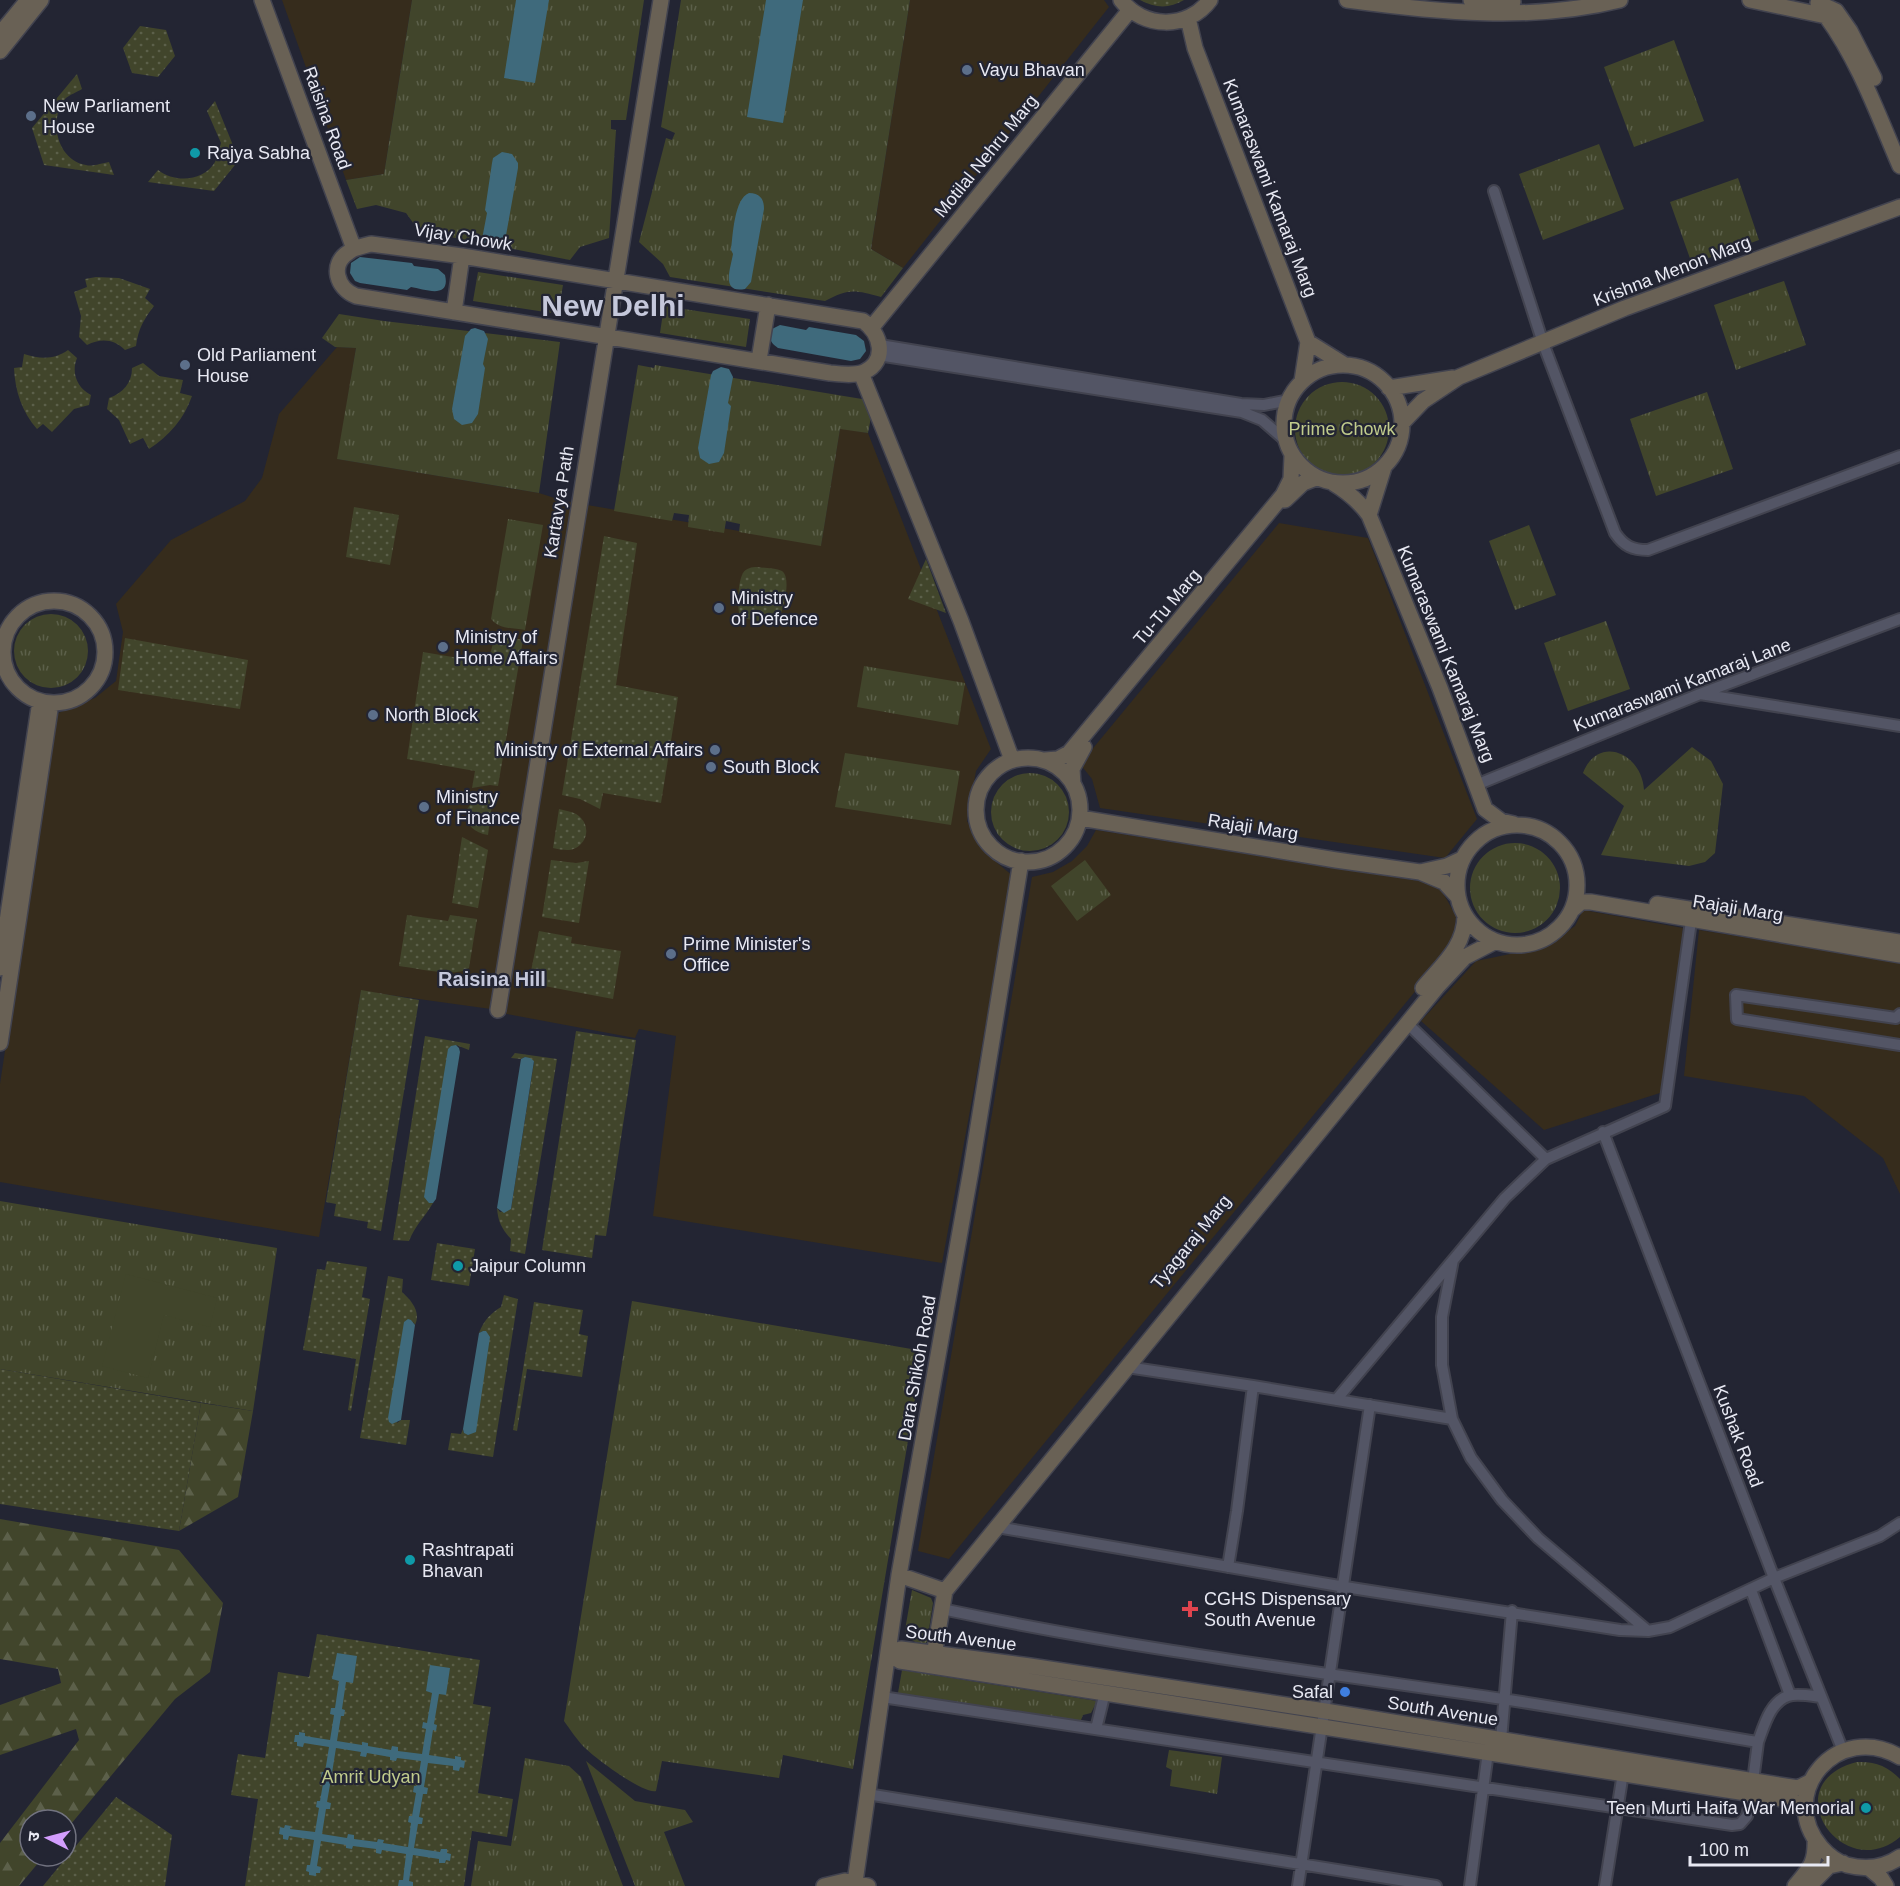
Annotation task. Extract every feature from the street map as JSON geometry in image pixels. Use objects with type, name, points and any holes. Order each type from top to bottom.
[{"type":"main road","points":[[0,34],[28,0]]},
{"type":"main road","points":[[0,51],[41,0]]},
{"type":"main road","name":"Raisina Road","points":[[262,0],[354,249]]},
{"type":"main road","name":"Kartavya Path","points":[[498,1010],[661,0]]},
{"type":"main road","points":[[1126,5],[1148,20],[1161,23],[1181,20],[1201,10],[1210,0]]},
{"type":"main road","points":[[1347,0],[1459,10],[1542,12],[1593,7],[1620,0]]},
{"type":"main road","points":[[1471,0],[1531,3],[1572,0]]},
{"type":"main road","points":[[1750,0],[1826,16],[1861,74],[1900,166]]},
{"type":"main road","points":[[1800,0],[1821,4],[1836,11],[1850,31],[1870,70],[1900,142]]},
{"type":"main road","name":"Motilal Nehru Marg","points":[[872,327],[1126,5]]},
{"type":"main road","name":"Kumaraswami Kamaraj Marg","points":[[1181,20],[1195,48],[1308,342],[1302,381]]},
{"type":"main road","name":"Krishna Menon Marg","points":[[1402,423],[1423,401],[1459,377],[1625,308],[1900,207]]},
{"type":"main road","name":"Vijay Chowk","points":[[354,249],[371,244],[462,256],[853,319],[863,321],[872,327]]},
{"type":"main road","points":[[354,249],[346,253],[338,263],[338,278],[343,288],[356,296],[830,373],[861,374],[875,363],[879,350],[877,335],[872,327]]},
{"type":"main road","points":[[454,312],[462,256]]},
{"type":"main road","points":[[759,360],[768,305]]},
{"type":"main road","points":[[1308,342],[1345,365],[1370,372],[1389,388],[1398,405],[1402,423],[1397,447],[1384,467],[1369,515]]},
{"type":"main road","points":[[1345,365],[1330,366],[1302,381],[1289,400],[1284,419],[1285,440],[1292,456],[1303,468],[1316,478],[1334,483],[1355,483],[1366,479],[1384,467]]},
{"type":"main road","points":[[861,374],[961,621],[1012,760]]},
{"type":"main road","name":"Krishna Menon Marg","points":[[1389,388],[1459,377]]},
{"type":"main road","name":"Tu-Tu Marg","points":[[1045,760],[1058,759],[1070,753],[1218,575],[1283,495],[1291,479],[1292,456]]},
{"type":"main road","name":"Tu-Tu Marg","points":[[1073,784],[1072,769],[1083,748],[1292,493],[1303,483],[1316,478]]},
{"type":"main road","name":"Kumaraswami Kamaraj Marg","points":[[1334,483],[1347,491],[1369,515],[1440,688],[1485,809],[1481,836]]},
{"type":"main road","points":[[67,601],[86,610],[100,627],[104,637],[105,658],[98,679],[83,694],[73,700],[45,702],[26,695],[15,685],[1,655],[5,627],[26,608],[36,603],[67,601]]},
{"type":"main road","points":[[0,1043],[11,937],[45,702]]},
{"type":"main road","points":[[1023,758],[1045,760],[1056,766],[1073,784],[1079,800],[1080,818],[1071,839],[1054,855],[1033,862],[1008,858],[996,850],[986,840],[977,814],[977,800],[990,772],[1012,760],[1023,758]]},
{"type":"main road","points":[[1485,809],[1501,821],[1536,827],[1555,837],[1569,854],[1577,879],[1573,909],[1558,929],[1537,942],[1512,945],[1494,942],[1478,932],[1465,915],[1457,896],[1457,874],[1462,859],[1481,836],[1493,829],[1514,824]]},
{"type":"main road","name":"Rajaji Marg","points":[[1080,818],[1420,872],[1444,882],[1457,896]]},
{"type":"main road","name":"Rajaji Marg","points":[[1420,872],[1447,867],[1462,859]]},
{"type":"main road","name":"Dara Shikoh Road","points":[[862,1884],[867,1794],[899,1575],[963,1216],[1021,861]]},
{"type":"main road","name":"Rajaji Marg","points":[[1577,879],[1586,889],[1595,893],[1692,915],[1900,955]]},
{"type":"main road","name":"Rajaji Marg","points":[[1573,909],[1581,902],[1591,902],[1900,942]]},
{"type":"main road","name":"Tyagaraj Marg","points":[[941,1590],[997,1527],[1437,987],[1460,953],[1465,915]]},
{"type":"main road","points":[[0,968],[11,937]]},
{"type":"main road","name":"Tyagaraj Marg","points":[[934,1659],[942,1609],[941,1590],[1460,953],[1494,942]]},
{"type":"main road","points":[[899,1575],[941,1590]]},
{"type":"main road","name":"South Avenue","points":[[888,1653],[901,1649],[934,1659],[1105,1692],[1501,1740],[1753,1788],[1796,1803],[1806,1812]]},
{"type":"main road","name":"South Avenue","points":[[934,1659],[1324,1719],[1488,1752],[1623,1773],[1753,1788],[1798,1788],[1810,1782]]},
{"type":"main road","points":[[1896,1752],[1865,1746],[1843,1750],[1829,1758],[1810,1782],[1806,1798],[1806,1812],[1808,1826],[1815,1839],[1827,1853],[1843,1863],[1869,1868],[1900,1861]]},
{"type":"main road","points":[[1795,1886],[1816,1856],[1815,1839]]},
{"type":"main road","points":[[1809,1886],[1829,1866],[1843,1863]]},
{"type":"main road","points":[[1869,1868],[1881,1878],[1886,1886]]},
{"type":"main road","points":[[824,1886],[835,1882],[862,1884]]},
{"type":"street","points":[[1494,191],[1543,343],[1615,533],[1623,544],[1635,550],[1648,550],[1900,456]]},
{"type":"street","points":[[879,350],[1241,404],[1264,405],[1289,400]]},
{"type":"street","points":[[879,350],[1242,412],[1262,420],[1285,440]]},
{"type":"street","name":"Kumaraswami Kamaraj Lane","points":[[1476,785],[1700,694],[1900,619]]},
{"type":"street","points":[[1700,694],[1900,726]]},
{"type":"street","points":[[1336,1400],[1505,1198],[1546,1159],[1665,1106],[1692,915]]},
{"type":"street","points":[[1900,1014],[1896,1018],[1870,1016],[1736,995],[1737,1019],[1900,1046]]},
{"type":"street","points":[[1407,1023],[1546,1159]]},
{"type":"street","name":"Kushak Road","points":[[1603,1132],[1774,1578],[1843,1750]]},
{"type":"street","points":[[1454,1257],[1442,1317],[1442,1365],[1452,1419],[1471,1458],[1502,1500],[1538,1538],[1648,1631]]},
{"type":"street","points":[[1127,1367],[1452,1419]]},
{"type":"street","points":[[1228,1567],[1253,1386]]},
{"type":"street","points":[[1299,1886],[1370,1405]]},
{"type":"street","points":[[997,1527],[1344,1587],[1512,1611],[1620,1630],[1648,1631],[1670,1627],[1774,1578],[1880,1536],[1900,1523]]},
{"type":"street","points":[[1752,1590],[1790,1695]]},
{"type":"street","points":[[942,1609],[1043,1629],[1331,1676],[1504,1699],[1758,1742]]},
{"type":"street","points":[[1501,1740],[1512,1611]]},
{"type":"street","points":[[1095,1729],[1105,1692]]},
{"type":"street","points":[[882,1696],[1732,1825],[1740,1824],[1746,1816],[1753,1788],[1758,1742],[1768,1717],[1778,1702],[1790,1695],[1821,1696]]},
{"type":"street","points":[[1470,1886],[1488,1752]]},
{"type":"street","points":[[1605,1886],[1623,1773]]},
{"type":"street","points":[[867,1794],[1436,1886]]},
{"type":"shaded area","points":[[282,0],[412,0],[384,174],[346,180]]},
{"type":"shaded area","points":[[910,0],[1104,0],[1109,7],[903,268],[871,249]]},
{"type":"shaded area","points":[[337,347],[356,348],[338,459],[821,545],[840,428],[868,433],[991,749],[976,771],[967,821],[984,852],[1013,876],[942,1263],[653,1216],[676,1036],[639,1029],[635,1038],[507,1014],[498,1010],[361,991],[319,1237],[0,1182],[0,1084],[56,714],[95,698],[116,681],[123,632],[116,604],[171,540],[245,501],[262,478],[279,414]]},
{"type":"shaded area","points":[[1279,523],[1368,538],[1477,819],[1445,858],[1100,808],[1092,779],[1080,764]]},
{"type":"shaded area","points":[[1096,830],[1438,884],[1456,916],[1454,944],[949,1559],[918,1551],[1032,877],[1053,872],[1072,861],[1087,846]]},
{"type":"shaded area","points":[[1583,910],[1683,928],[1663,1092],[1544,1130],[1421,1021],[1476,961],[1545,947],[1575,926]]},
{"type":"shaded area","points":[[1699,930],[1900,962],[1900,1194],[1883,1158],[1804,1096],[1684,1076]]},
{"type":"green space","points":[[412,0],[644,0],[626,120],[611,120],[611,129],[616,130],[609,238],[580,247],[570,260],[419,231],[406,213],[376,205],[357,209],[346,180],[384,174]]},
{"type":"green space","points":[[681,0],[910,0],[871,249],[903,268],[881,297],[846,292],[825,301],[670,277],[663,264],[639,242],[666,138],[672,140],[675,133],[661,127]]},
{"type":"green space","points":[[1140,0],[1184,0],[1173,5],[1162,6],[1151,5]]},
{"type":"green space","points":[[140,26],[166,30],[175,56],[158,77],[132,73],[123,48]]},
{"type":"green space","points":[[1674,40],[1704,121],[1634,147],[1604,67]]},
{"type":"green space","points":[[77,74],[82,89],[65,99],[60,108],[57,117],[58,138],[68,156],[76,162],[94,165],[109,162],[114,175],[44,165],[32,128]]},
{"type":"green space","points":[[215,101],[239,160],[214,191],[148,182],[158,170],[172,177],[188,178],[196,177],[210,169],[216,160],[221,143],[207,111]]},
{"type":"green space","points":[[1599,144],[1624,209],[1543,240],[1519,174]]},
{"type":"green space","points":[[1738,178],[1759,240],[1692,264],[1670,202]]},
{"type":"green space","points":[[478,272],[563,285],[558,314],[473,301]]},
{"type":"green space","points":[[119,278],[150,289],[145,298],[154,306],[142,324],[136,346],[125,350],[112,342],[102,341],[87,345],[79,337],[81,316],[74,292],[87,287],[85,279]]},
{"type":"green space","points":[[1784,281],[1806,345],[1736,370],[1714,305]]},
{"type":"green space","points":[[664,306],[750,319],[746,347],[660,333]]},
{"type":"green space","points":[[339,314],[560,342],[539,493],[337,459],[356,348],[335,347],[322,338]]},
{"type":"green space","points":[[68,350],[77,358],[75,374],[82,388],[91,395],[89,405],[74,409],[52,432],[43,424],[37,429],[27,416],[20,401],[14,368],[22,367],[24,354],[47,358]]},
{"type":"green space","points":[[143,363],[159,376],[183,380],[180,393],[192,396],[175,426],[149,449],[143,438],[130,444],[119,420],[107,409],[109,398],[128,383],[132,368]]},
{"type":"green space","points":[[638,365],[654,368],[655,365],[874,401],[868,433],[840,429],[821,546],[739,532],[740,524],[726,521],[724,533],[688,527],[689,515],[674,513],[672,521],[614,511]]},
{"type":"green space","name":"Prime Chowk","points":[[1342,382],[1360,385],[1375,396],[1386,411],[1389,429],[1386,447],[1375,462],[1360,473],[1342,476],[1324,473],[1309,462],[1298,447],[1295,429],[1298,411],[1309,396],[1324,385]]},
{"type":"green space","points":[[1707,392],[1733,469],[1656,496],[1630,419]]},
{"type":"green space","points":[[354,507],[399,515],[390,565],[346,557]]},
{"type":"green space","points":[[508,519],[543,525],[525,630],[502,626],[491,619]]},
{"type":"green space","points":[[1529,525],[1556,595],[1515,610],[1489,541]]},
{"type":"green space","points":[[604,536],[637,543],[616,685],[678,697],[661,803],[603,793],[600,809],[580,799],[562,795]]},
{"type":"green space","points":[[926,559],[946,613],[908,599]]},
{"type":"green space","points":[[757,567],[782,571],[785,575],[786,594],[783,609],[779,619],[769,623],[741,618],[739,614],[738,596],[741,577],[746,570]]},
{"type":"green space","points":[[58,614],[78,624],[86,637],[88,651],[86,665],[78,678],[65,686],[44,688],[24,678],[16,665],[14,644],[24,624],[37,616]]},
{"type":"green space","points":[[1606,621],[1630,689],[1568,711],[1544,643]]},
{"type":"green space","points":[[495,635],[523,640],[498,786],[472,788],[475,771],[407,759],[423,652],[488,663]]},
{"type":"green space","points":[[125,638],[248,660],[240,709],[118,690]]},
{"type":"green space","points":[[864,666],[965,683],[958,725],[857,707]]},
{"type":"green space","points":[[1692,747],[1711,761],[1723,784],[1715,853],[1705,862],[1689,866],[1601,855],[1624,806],[1583,773],[1590,761],[1608,751],[1628,758],[1636,766],[1644,790]]},
{"type":"green space","points":[[845,753],[960,771],[951,825],[835,807]]},
{"type":"green space","points":[[1030,773],[1045,776],[1057,785],[1066,797],[1069,812],[1066,827],[1057,839],[1045,848],[1030,851],[1015,848],[1003,839],[994,827],[991,812],[994,797],[1003,785],[1015,776]]},
{"type":"green space","points":[[483,796],[493,797],[488,835],[473,829],[466,818],[469,806]]},
{"type":"green space","points":[[559,809],[577,814],[584,823],[586,834],[578,847],[565,850],[553,848]]},
{"type":"green space","points":[[462,837],[488,850],[478,908],[452,903]]},
{"type":"green space","points":[[1515,843],[1532,846],[1547,856],[1557,871],[1560,888],[1557,905],[1547,920],[1532,930],[1515,933],[1498,930],[1483,920],[1473,905],[1470,888],[1473,871],[1483,856],[1498,846]]},
{"type":"green space","points":[[551,860],[576,863],[589,861],[579,923],[542,917]]},
{"type":"green space","points":[[1085,860],[1111,895],[1077,921],[1051,886]]},
{"type":"green space","points":[[407,915],[448,921],[450,915],[477,919],[469,968],[463,971],[446,972],[399,966]]},
{"type":"green space","points":[[539,931],[572,937],[571,943],[621,951],[613,999],[539,985],[529,981]]},
{"type":"green space","points":[[361,990],[419,1000],[381,1231],[367,1228],[368,1222],[334,1216],[336,1204],[326,1202]]},
{"type":"green space","points":[[576,1031],[636,1040],[606,1236],[595,1235],[592,1258],[542,1250]]},
{"type":"green space","points":[[425,1036],[470,1044],[469,1050],[456,1045],[429,1203],[433,1203],[409,1241],[393,1240]]},
{"type":"green space","points":[[515,1053],[557,1059],[525,1254],[510,1251],[511,1239],[501,1225],[497,1208],[500,1212],[511,1209],[534,1062],[525,1057],[511,1058]]},
{"type":"green space","points":[[0,1201],[277,1248],[253,1411],[0,1369]]},
{"type":"green space","points":[[437,1243],[475,1249],[469,1286],[431,1280]]},
{"type":"green space","points":[[327,1261],[367,1267],[362,1297],[370,1299],[351,1411],[348,1410],[356,1359],[303,1350],[317,1269],[325,1270]]},
{"type":"green space","points":[[126,1274],[217,1298],[210,1327],[164,1315],[148,1378],[102,1366]]},
{"type":"green space","points":[[388,1276],[403,1279],[402,1292],[412,1303],[417,1316],[415,1325],[413,1322],[397,1423],[401,1420],[410,1420],[406,1445],[360,1438]]},
{"type":"green space","points":[[504,1295],[518,1299],[493,1457],[448,1450],[451,1433],[461,1434],[463,1429],[464,1433],[483,1331],[479,1333],[488,1318],[501,1307]]},
{"type":"green space","points":[[632,1301],[923,1351],[853,1769],[783,1755],[779,1778],[662,1761],[656,1791],[630,1781],[598,1759],[581,1744],[564,1721]]},
{"type":"green space","points":[[534,1302],[583,1310],[579,1334],[588,1336],[582,1377],[527,1369],[517,1431],[513,1430]]},
{"type":"green space","points":[[0,1369],[201,1403],[179,1531],[0,1504]]},
{"type":"green space","points":[[201,1403],[253,1411],[238,1497],[179,1531]]},
{"type":"green space","points":[[0,1519],[179,1550],[223,1603],[210,1672],[175,1699],[78,1816],[78,1808],[27,1808],[79,1740],[76,1729],[0,1755],[0,1705],[61,1683],[58,1669],[0,1659]]},
{"type":"green space","points":[[912,1590],[931,1598],[933,1603],[927,1642],[921,1645],[908,1638],[905,1630]]},
{"type":"green space","name":"Amrit Udyan","points":[[317,1634],[480,1660],[473,1704],[491,1707],[478,1793],[513,1799],[507,1837],[472,1831],[464,1886],[245,1886],[258,1799],[231,1795],[238,1754],[265,1758],[278,1672],[309,1677]]},
{"type":"green space","points":[[902,1670],[1097,1701],[1091,1713],[1083,1715],[1081,1720],[1075,1720],[898,1693]]},
{"type":"green space","points":[[1169,1750],[1222,1757],[1217,1794],[1170,1786],[1172,1770],[1166,1767]]},
{"type":"green space","points":[[525,1758],[569,1766],[581,1777],[623,1886],[471,1886],[478,1841],[511,1846]]},
{"type":"green space","points":[[586,1761],[635,1801],[685,1810],[693,1822],[664,1832],[685,1886],[635,1886]]},
{"type":"green space","points":[[1857,1762],[1880,1765],[1900,1779],[1900,1837],[1878,1849],[1857,1849],[1839,1840],[1825,1826],[1818,1808],[1820,1789],[1832,1773]]},
{"type":"green space","points":[[116,1797],[172,1835],[165,1886],[43,1886],[58,1868],[78,1868],[78,1843]]},
{"type":"green space","points":[[18,1820],[18,1868],[34,1868],[19,1886],[0,1886],[0,1843]]},
{"type":"water","points":[[516,0],[549,0],[535,83],[504,78]]},
{"type":"water","points":[[766,0],[803,0],[783,123],[747,117]]},
{"type":"water","points":[[502,152],[512,154],[518,163],[518,168],[505,241],[495,250],[487,247],[482,239],[493,158]]},
{"type":"water","points":[[749,193],[760,197],[764,209],[751,282],[745,289],[737,289],[732,287],[729,278],[735,218],[740,202]]},
{"type":"water","points":[[360,257],[412,263],[414,266],[438,269],[445,275],[446,283],[440,290],[429,291],[411,287],[407,290],[360,283],[355,281],[350,273],[351,263]]},
{"type":"water","points":[[780,325],[806,330],[809,327],[856,335],[864,341],[866,351],[860,359],[851,361],[778,348],[773,344],[770,335],[772,329]]},
{"type":"water","points":[[475,328],[484,331],[488,339],[483,364],[485,368],[478,414],[472,423],[462,425],[454,419],[452,409],[465,336]]},
{"type":"water","points":[[721,367],[729,369],[733,377],[728,403],[731,406],[724,453],[719,462],[709,464],[700,458],[698,448],[711,375],[713,371]]},
{"type":"water","points":[[456,1045],[460,1052],[436,1199],[433,1203],[429,1203],[424,1197],[448,1049]]},
{"type":"water","points":[[525,1057],[534,1061],[511,1209],[504,1213],[497,1208],[521,1059]]},
{"type":"water","points":[[408,1319],[415,1325],[401,1420],[392,1424],[388,1418],[404,1322]]},
{"type":"water","points":[[486,1331],[490,1337],[476,1432],[468,1435],[463,1429],[479,1333]]},
{"type":"water","points":[[337,1653],[357,1656],[353,1683],[346,1682],[342,1709],[345,1710],[344,1716],[341,1716],[337,1741],[362,1745],[362,1742],[368,1743],[368,1746],[391,1750],[392,1746],[398,1747],[398,1751],[422,1754],[426,1729],[422,1728],[423,1722],[427,1723],[432,1693],[426,1691],[430,1665],[450,1668],[446,1695],[439,1694],[434,1724],[437,1725],[436,1731],[433,1730],[429,1755],[455,1759],[455,1756],[461,1757],[461,1760],[465,1761],[464,1768],[460,1767],[459,1771],[453,1770],[453,1766],[428,1763],[424,1787],[428,1788],[427,1794],[423,1794],[419,1817],[423,1818],[422,1824],[418,1824],[414,1848],[440,1852],[441,1849],[447,1849],[447,1853],[451,1854],[450,1861],[439,1863],[439,1859],[413,1855],[409,1881],[413,1882],[413,1886],[398,1886],[399,1880],[403,1880],[406,1854],[382,1850],[381,1854],[376,1853],[376,1849],[353,1846],[352,1849],[346,1848],[346,1845],[321,1841],[317,1866],[321,1867],[320,1873],[316,1873],[316,1876],[309,1875],[306,1871],[307,1865],[310,1865],[314,1840],[289,1836],[288,1840],[283,1839],[283,1835],[279,1834],[280,1827],[284,1828],[285,1825],[291,1826],[290,1829],[315,1832],[319,1808],[316,1807],[317,1801],[320,1801],[324,1778],[321,1777],[322,1772],[325,1772],[329,1747],[304,1743],[303,1747],[297,1746],[297,1742],[294,1742],[295,1735],[299,1735],[299,1732],[305,1733],[305,1736],[330,1740],[334,1715],[330,1714],[331,1708],[335,1708],[339,1681],[332,1679]],"holes":[[[336,1748],[361,1752],[360,1756],[366,1757],[367,1753],[390,1757],[390,1760],[396,1761],[397,1758],[421,1761],[417,1786],[414,1786],[413,1792],[416,1793],[412,1816],[409,1816],[408,1822],[411,1823],[408,1847],[383,1843],[384,1840],[378,1839],[377,1842],[354,1839],[354,1835],[348,1834],[347,1838],[322,1834],[326,1809],[330,1809],[331,1803],[327,1802],[331,1779],[335,1780],[335,1774],[332,1773]]]},
{"type":"place","name":"Vayu Bhavan","points":[[967,70]]},
{"type":"place","name":"New Parliament House","points":[[31,116]]},
{"type":"place","name":"Rajya Sabha","points":[[195,153]]},
{"type":"place","name":"Old Parliament House","points":[[185,365]]},
{"type":"place","name":"Ministry of Defence","points":[[719,608]]},
{"type":"place","name":"Ministry of Home Affairs","points":[[443,647]]},
{"type":"place","name":"North Block","points":[[373,715]]},
{"type":"place","name":"Ministry of External Affairs","points":[[715,750]]},
{"type":"place","name":"South Block","points":[[711,767]]},
{"type":"place","name":"Ministry of Finance","points":[[424,807]]},
{"type":"place","name":"Prime Minister's Office","points":[[671,954]]},
{"type":"place","name":"Jaipur Column","points":[[458,1266]]},
{"type":"place","name":"Rashtrapati Bhavan","points":[[410,1560]]},
{"type":"place","name":"CGHS Dispensary South Avenue","points":[[1190,1609]]},
{"type":"place","name":"Safal","points":[[1345,1692]]},
{"type":"place","name":"Teen Murti Haifa War Memorial","points":[[1866,1808]]},
{"type":"district","name":"New Delhi","points":[[613,306]]},
{"type":"district","name":"Raisina Hill","points":[[492,979]]}]
